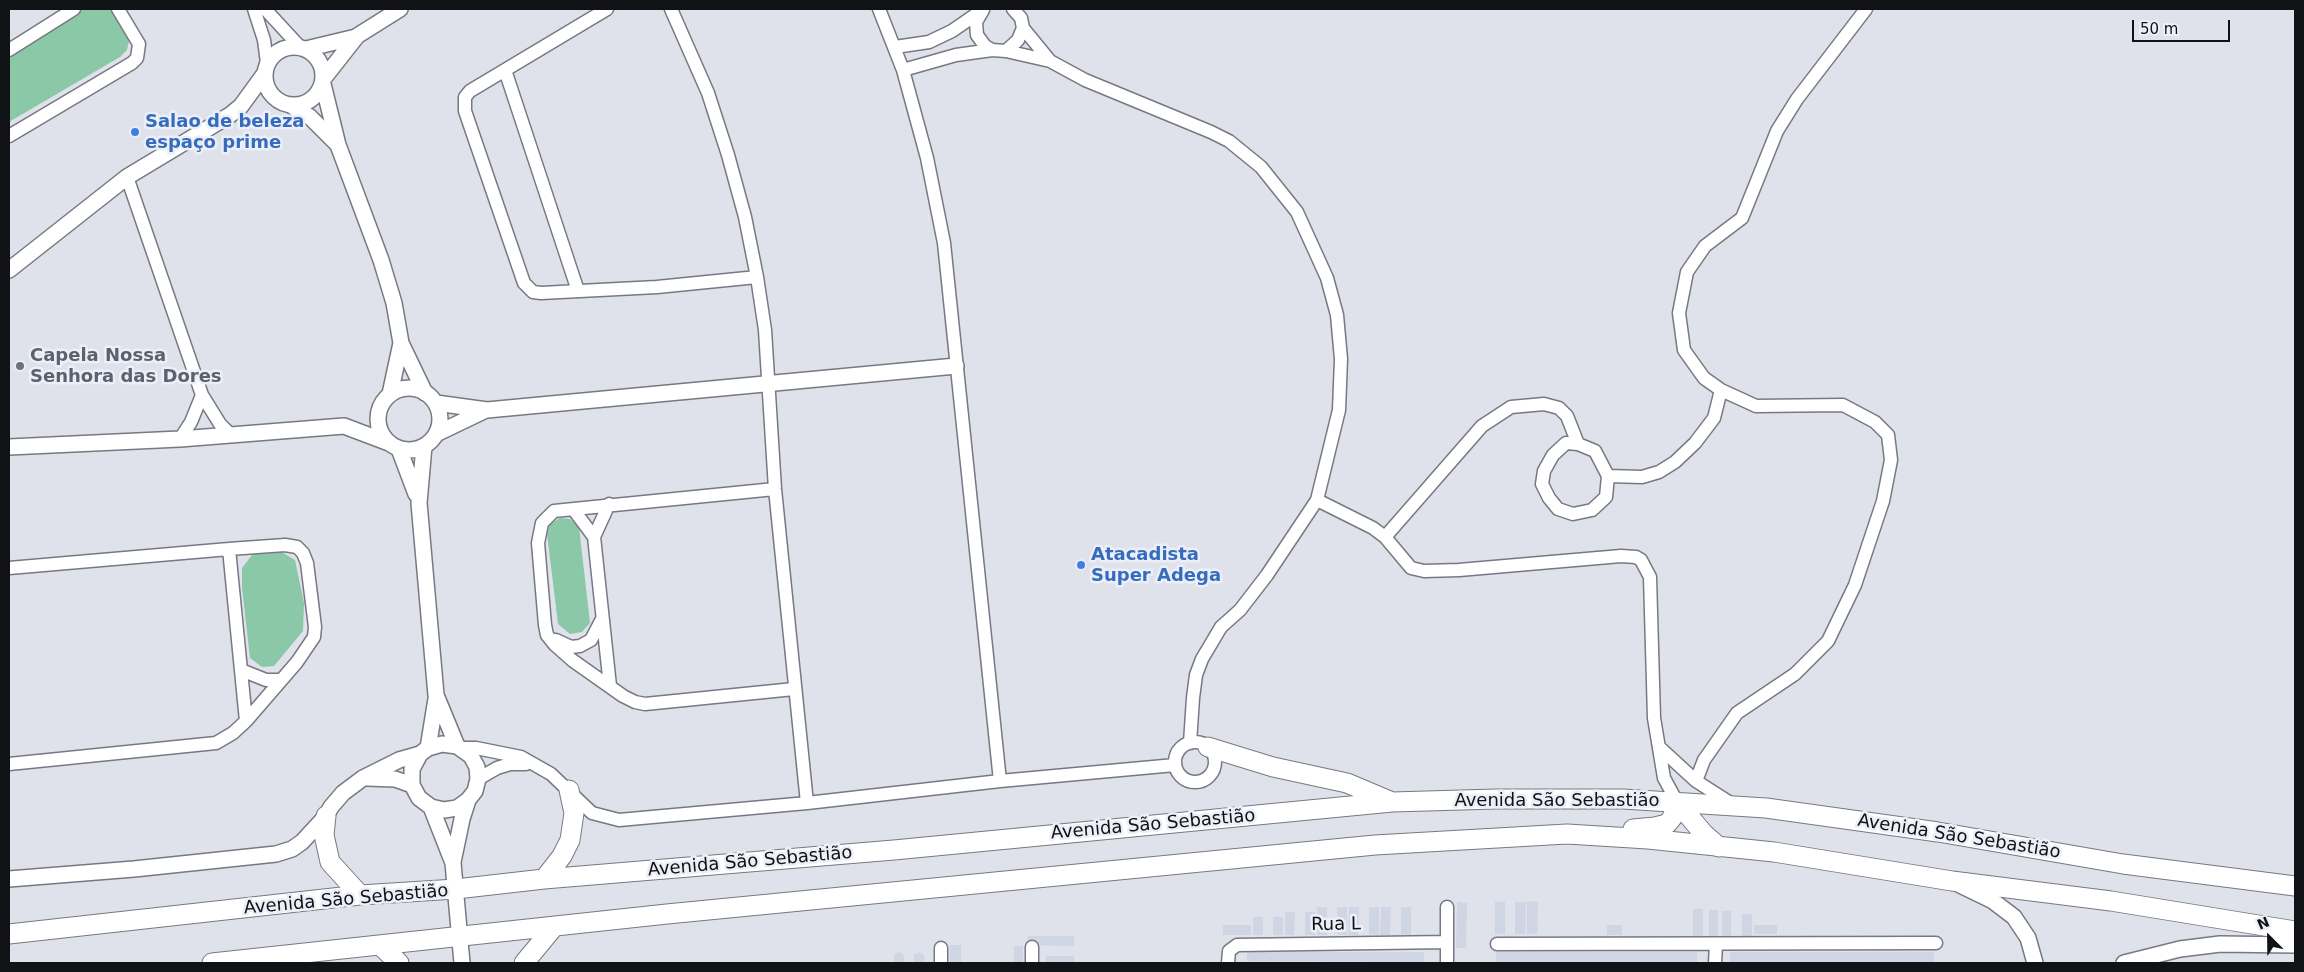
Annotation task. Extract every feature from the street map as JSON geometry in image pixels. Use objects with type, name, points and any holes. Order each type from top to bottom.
[{"type":"main road","points":[[1199,745],[1274,767],[1347,783],[1392,802]]},
{"type":"main road","points":[[544,879],[562,856],[570,840],[574,813],[568,790]]},
{"type":"main road","name":"Avenida São Sebastião","points":[[9,934],[360,896],[894,850],[1392,802],[1515,799],[1623,799],[1766,808],[1928,830],[2123,864],[2295,886]]},
{"type":"main road","points":[[1567,834],[1608,828],[1654,828],[1667,824],[1672,818],[1677,802]]},
{"type":"main road","points":[[1677,802],[1704,834],[1719,847]]},
{"type":"main road","points":[[326,816],[324,836],[330,862],[360,896]]},
{"type":"main road","name":"Avenida São Sebastião","points":[[212,963],[1365,846],[1567,834],[1784,854],[1952,880],[2111,901],[2295,931]]},
{"type":"main road","points":[[524,963],[554,928]]},
{"type":"main road","points":[[381,946],[399,963]]},
{"type":"street","points":[[9,50],[74,9]]},
{"type":"street","points":[[9,136],[132,63],[137,58],[139,44],[118,9]]},
{"type":"street","points":[[254,9],[264,40],[269,92],[279,102],[292,106],[310,117],[338,145]]},
{"type":"street","points":[[265,9],[303,48],[320,61],[338,145],[381,260],[394,303],[401,342],[425,393],[436,404],[440,416],[436,434]]},
{"type":"street","points":[[9,270],[126,178],[230,115],[253,92],[266,68],[281,50],[303,48],[357,36],[400,9]]},
{"type":"street","points":[[607,9],[470,91],[465,97],[465,112],[524,283],[533,292],[541,293],[657,287],[757,277]]},
{"type":"street","points":[[671,9],[708,93],[728,155],[757,277],[765,330],[775,489],[807,804]]},
{"type":"street","points":[[879,9],[903,70],[927,158],[944,242],[1000,781]]},
{"type":"street","points":[[895,47],[929,42],[952,31],[984,9]]},
{"type":"street","points":[[984,9],[976,22],[977,35],[985,46],[992,50]]},
{"type":"street","points":[[1006,51],[1018,40],[1022,28],[1021,18],[1015,9]]},
{"type":"street","points":[[1696,782],[1704,760],[1737,713],[1795,674],[1828,641],[1855,585],[1883,501],[1892,460],[1888,435],[1875,422],[1844,405],[1756,406],[1721,390],[1704,378],[1684,350],[1679,312],[1687,272],[1705,246],[1742,218],[1777,131],[1797,99],[1866,9]]},
{"type":"street","points":[[1022,28],[1050,61]]},
{"type":"street","points":[[292,106],[311,101],[318,94],[323,81],[357,36]]},
{"type":"street","points":[[903,70],[956,55],[992,50],[1006,51],[1050,61],[1085,80],[1212,132],[1229,141],[1261,167],[1297,212],[1327,278],[1337,315],[1341,359],[1339,410],[1317,500],[1267,575],[1240,610],[1221,627],[1202,659],[1196,675],[1193,698],[1199,745],[1215,761],[1214,768],[1204,780],[1197,782],[1182,778],[1175,765],[1175,759],[1180,748],[1199,745]]},
{"type":"street","points":[[505,70],[578,291]]},
{"type":"street","points":[[126,178],[202,395],[220,424],[230,434]]},
{"type":"street","points":[[401,342],[390,394],[381,405],[378,416],[382,435],[394,446],[412,480],[418,504],[436,695],[424,751],[412,769],[412,785],[419,798],[431,807],[444,810],[457,808],[468,800],[475,791],[478,779],[477,767],[471,756],[459,747],[436,695]]},
{"type":"street","points":[[436,404],[487,410],[956,366]]},
{"type":"street","points":[[390,394],[406,389],[425,393]]},
{"type":"street","points":[[1608,476],[1642,477],[1659,472],[1675,462],[1695,443],[1714,418],[1721,390]]},
{"type":"street","points":[[180,439],[191,422],[202,395]]},
{"type":"street","points":[[1386,537],[1482,426],[1511,407],[1544,404],[1559,408],[1568,416],[1578,444]]},
{"type":"street","points":[[9,446],[180,439],[344,426],[394,446],[411,450],[424,446],[436,434],[487,410]]},
{"type":"street","points":[[1566,443],[1578,444],[1595,451],[1608,476],[1606,497],[1592,510],[1573,514],[1558,509],[1549,498],[1542,484],[1544,471],[1553,455],[1566,443]]},
{"type":"street","points":[[418,504],[424,446]]},
{"type":"street","points":[[775,489],[609,504],[554,511],[546,517],[539,533],[545,625],[547,635],[572,660],[623,696],[645,704],[794,688]]},
{"type":"street","points":[[1317,500],[1360,521],[1386,537],[1411,568],[1424,571],[1459,570],[1621,556],[1636,557],[1641,560],[1650,577],[1654,718],[1664,778],[1677,802]]},
{"type":"street","points":[[594,537],[609,504]]},
{"type":"street","points":[[573,509],[594,537],[610,686]]},
{"type":"street","points":[[9,568],[285,545],[296,547],[303,553],[314,614],[314,637],[309,646],[246,721],[225,739],[208,745],[9,764]]},
{"type":"street","points":[[229,549],[246,721]]},
{"type":"street","points":[[547,635],[571,647],[580,646],[591,640],[603,616]]},
{"type":"street","points":[[241,670],[266,680],[281,680]]},
{"type":"street","points":[[9,879],[134,869],[276,854],[292,849],[302,842],[326,816],[343,793],[362,778],[391,763],[442,744],[476,748],[521,757],[538,766],[568,790],[592,813],[620,820],[807,804],[1000,781],[1175,765]]},
{"type":"street","points":[[1659,747],[1696,782],[1736,806]]},
{"type":"street","points":[[478,779],[497,768],[510,764],[538,766]]},
{"type":"street","points":[[362,778],[395,779],[412,785]]},
{"type":"street","points":[[453,863],[468,800]]},
{"type":"street","points":[[431,807],[453,863],[462,963]]},
{"type":"street","points":[[1952,880],[1993,901],[2014,917],[2028,938],[2035,963]]},
{"type":"street","points":[[1447,907],[1447,963]]},
{"type":"street","name":"Rua L","points":[[1228,957],[1237,945],[1447,942]]},
{"type":"street","points":[[1497,944],[1936,943]]},
{"type":"street","points":[[1715,963],[1716,944]]},
{"type":"street","points":[[2124,963],[2180,949],[2220,944],[2295,945]]},
{"type":"street","points":[[941,948],[941,963]]},
{"type":"street","points":[[1032,948],[1032,963]]},
{"type":"shaded area","points":[[1527,901],[1538,902],[1537,934],[1527,934]]},
{"type":"shaded area","points":[[1457,902],[1467,903],[1466,948],[1456,948]]},
{"type":"shaded area","points":[[1495,902],[1505,902],[1505,934],[1495,934]]},
{"type":"shaded area","points":[[1515,902],[1526,902],[1525,934],[1515,934]]},
{"type":"shaded area","points":[[1317,907],[1327,907],[1327,935],[1317,935]]},
{"type":"shaded area","points":[[1337,907],[1347,907],[1347,935],[1337,935]]},
{"type":"shaded area","points":[[1349,907],[1359,907],[1358,935],[1348,935]]},
{"type":"shaded area","points":[[1369,907],[1379,907],[1379,935],[1369,934]]},
{"type":"shaded area","points":[[1381,907],[1391,907],[1390,935],[1380,935]]},
{"type":"shaded area","points":[[1401,907],[1411,907],[1411,935],[1401,934]]},
{"type":"shaded area","points":[[1693,909],[1703,909],[1703,941],[1693,941]]},
{"type":"shaded area","points":[[1709,910],[1718,910],[1718,941],[1709,941]]},
{"type":"shaded area","points":[[1722,911],[1731,911],[1731,938],[1722,938]]},
{"type":"shaded area","points":[[1285,912],[1295,912],[1294,935],[1285,935]]},
{"type":"shaded area","points":[[1305,912],[1315,912],[1315,935],[1305,935]]},
{"type":"shaded area","points":[[1742,914],[1752,914],[1752,941],[1742,941]]},
{"type":"shaded area","points":[[1253,917],[1263,917],[1263,935],[1253,935]]},
{"type":"shaded area","points":[[1273,917],[1283,917],[1283,935],[1273,935]]},
{"type":"shaded area","points":[[1223,925],[1251,925],[1251,935],[1223,935]]},
{"type":"shaded area","points":[[1607,925],[1622,925],[1622,935],[1607,935]]},
{"type":"shaded area","points":[[1754,925],[1777,925],[1777,934],[1754,934]]},
{"type":"shaded area","points":[[1028,936],[1074,936],[1074,946],[1028,945]]},
{"type":"shaded area","points":[[950,945],[961,945],[961,963],[950,963]]},
{"type":"shaded area","points":[[1014,946],[1023,946],[1023,963],[1014,963]]},
{"type":"shaded area","points":[[899,952],[905,958],[899,964],[893,958]]},
{"type":"shaded area","points":[[919,952],[925,958],[919,964],[913,958]]},
{"type":"shaded area","points":[[1247,952],[1424,952],[1424,962],[1247,961]]},
{"type":"shaded area","points":[[1496,952],[1697,952],[1697,962],[1496,962]]},
{"type":"shaded area","points":[[1730,952],[1934,952],[1934,962],[1730,962]]},
{"type":"shaded area","points":[[1046,956],[1074,956],[1074,963],[1046,963]]},
{"type":"green space","points":[[84,9],[110,9],[129,41],[127,50],[120,57],[9,122],[9,56]]},
{"type":"green space","points":[[560,518],[570,519],[579,527],[590,623],[582,632],[570,634],[558,624],[547,534],[550,524]]},
{"type":"green space","points":[[267,551],[280,551],[295,560],[304,603],[303,631],[274,666],[262,667],[250,658],[242,588],[242,568],[252,555]]},
{"type":"place","name":"Salao de beleza espaço prime","points":[[135,132]]},
{"type":"place","name":"Capela Nossa Senhora das Dores","points":[[20,366]]},
{"type":"place","name":"Atacadista Super Adega","points":[[1081,565]]}]
